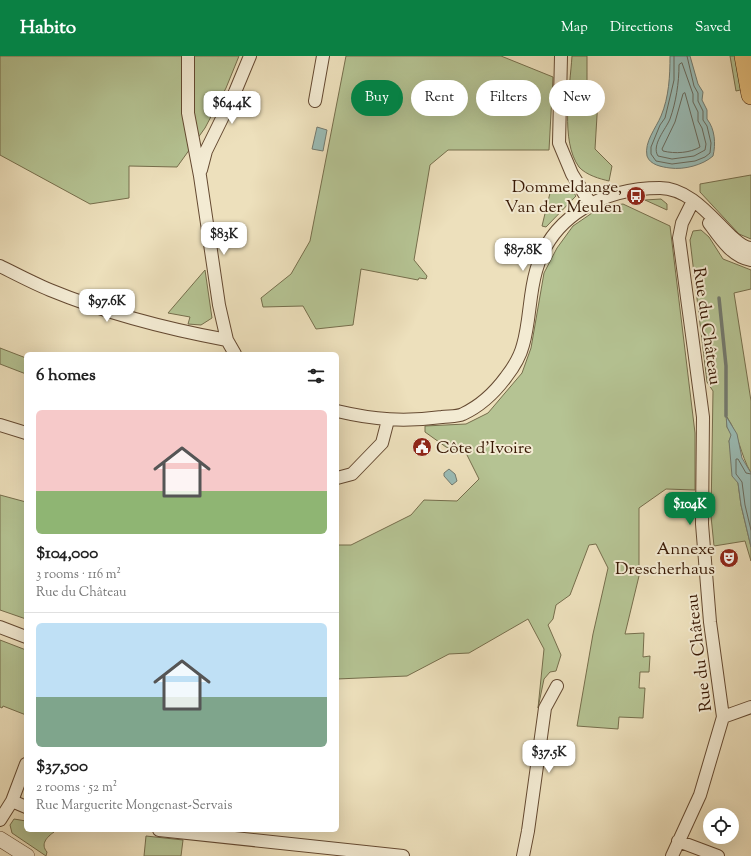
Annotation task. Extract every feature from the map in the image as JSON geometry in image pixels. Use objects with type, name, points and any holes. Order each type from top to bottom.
[{"type":"main road","points":[[744,56],[751,95]]},
{"type":"street","points":[[188,56],[188,113],[200,176],[219,305],[226,340],[234,352]]},
{"type":"street","points":[[200,176],[206,151],[235,92],[250,56]]},
{"type":"street","points":[[315,101],[323,56]]},
{"type":"street","points":[[561,56],[559,143],[572,174],[590,203]]},
{"type":"street","points":[[339,412],[388,420],[417,421],[462,414],[482,402],[500,386],[514,366],[523,346],[536,270],[548,242],[566,219],[590,203],[636,191],[661,188],[678,192],[693,201],[739,243],[751,248]]},
{"type":"street","points":[[693,201],[729,248],[738,256],[751,260]]},
{"type":"street","name":"Rue du Château","points":[[672,856],[700,796],[723,717],[710,622],[702,524],[703,417],[679,238],[682,223],[693,201]]},
{"type":"street","points":[[0,266],[49,290],[91,306],[190,334],[226,340]]},
{"type":"street","points":[[339,477],[352,474],[378,448],[382,443],[388,420]]},
{"type":"street","points":[[0,424],[24,432]]},
{"type":"street","points":[[0,627],[24,636]]},
{"type":"street","points":[[523,856],[528,831],[545,708],[557,686]]},
{"type":"street","points":[[723,717],[751,707]]},
{"type":"street","points":[[0,820],[12,801],[24,769]]},
{"type":"street","points":[[12,801],[24,806]]},
{"type":"street","points":[[178,832],[403,856]]},
{"type":"street","points":[[0,839],[27,856]]},
{"type":"street","points":[[678,841],[718,856]]},
{"type":"green space","points":[[0,56],[239,56],[226,88],[205,128],[177,167],[129,166],[129,198],[90,204],[0,155]]},
{"type":"green space","points":[[346,56],[501,56],[553,77],[553,80],[549,80],[549,116],[551,116],[549,150],[448,150],[430,165],[414,260],[427,276],[426,279],[419,278],[418,280],[361,269],[353,325],[316,329],[303,306],[263,307],[261,298],[291,274],[310,241]]},
{"type":"green space","points":[[572,56],[587,56],[587,80],[570,80]]},
{"type":"green space","points":[[730,56],[751,56],[749,88],[736,91]]},
{"type":"green space","points":[[568,116],[597,116],[595,149],[612,166],[609,181],[597,178],[579,167],[573,156],[568,129]]},
{"type":"green space","points":[[751,175],[751,239],[739,234],[700,192],[700,184]]},
{"type":"green space","points":[[566,185],[576,196],[546,227],[542,226],[550,193]]},
{"type":"green space","points":[[661,199],[667,204],[667,210],[645,200]]},
{"type":"green space","points":[[623,204],[670,226],[695,433],[695,490],[666,489],[639,508],[639,576],[625,634],[644,633],[643,657],[650,656],[649,672],[640,672],[639,688],[645,688],[643,718],[619,717],[618,729],[577,726],[593,634],[608,568],[596,544],[589,545],[570,595],[556,605],[553,619],[548,625],[561,655],[556,671],[550,672],[544,679],[538,708],[544,649],[528,619],[469,653],[449,654],[407,676],[339,679],[339,545],[351,545],[411,515],[424,500],[457,501],[479,479],[466,453],[446,447],[425,432],[425,426],[466,424],[488,413],[522,373],[531,348],[544,273],[557,248],[573,226],[592,213],[608,206]]},
{"type":"green space","points":[[701,230],[709,237],[723,259],[751,270],[751,289],[734,293],[751,401],[751,473],[727,417],[727,427],[732,435],[729,441],[741,505],[751,547],[751,561],[745,541],[714,546],[711,516],[713,391],[707,382],[690,240],[693,231]]},
{"type":"green space","points":[[205,270],[212,318],[201,325],[188,324],[190,317],[168,313]]},
{"type":"green space","points":[[0,348],[24,357],[24,373],[0,364]]},
{"type":"green space","points":[[0,495],[24,501],[24,618],[0,610]]},
{"type":"green space","points":[[0,640],[24,649],[24,714],[3,706],[2,708],[0,707]]},
{"type":"green space","points":[[14,819],[24,821],[24,832],[54,832],[44,843],[47,852],[46,856],[12,833],[10,825]]},
{"type":"green space","points":[[146,836],[183,840],[181,856],[144,856]]},
{"type":"water","points":[[670,56],[690,56],[698,84],[703,92],[702,100],[707,110],[707,119],[712,127],[714,137],[713,156],[699,164],[681,168],[670,168],[657,165],[651,162],[647,156],[647,146],[649,140],[661,116],[666,101]]},
{"type":"water","points":[[317,127],[327,130],[323,151],[312,149]]},
{"type":"water","points":[[726,416],[737,434],[742,458],[751,473],[751,547],[741,505],[738,483],[732,476],[729,441],[731,435],[727,427]]},
{"type":"water","points":[[449,469],[455,474],[457,481],[452,485],[444,476],[444,473]]},
{"type":"waterway","points":[[719,298],[726,366],[726,416]]},
{"type":"place","name":"Dommeldange, Van der Meulen","points":[[636,196]]},
{"type":"place","name":"Côte d’Ivoire","points":[[422,447]]},
{"type":"place","name":"Annexe Drescherhaus","points":[[729,558]]}]
